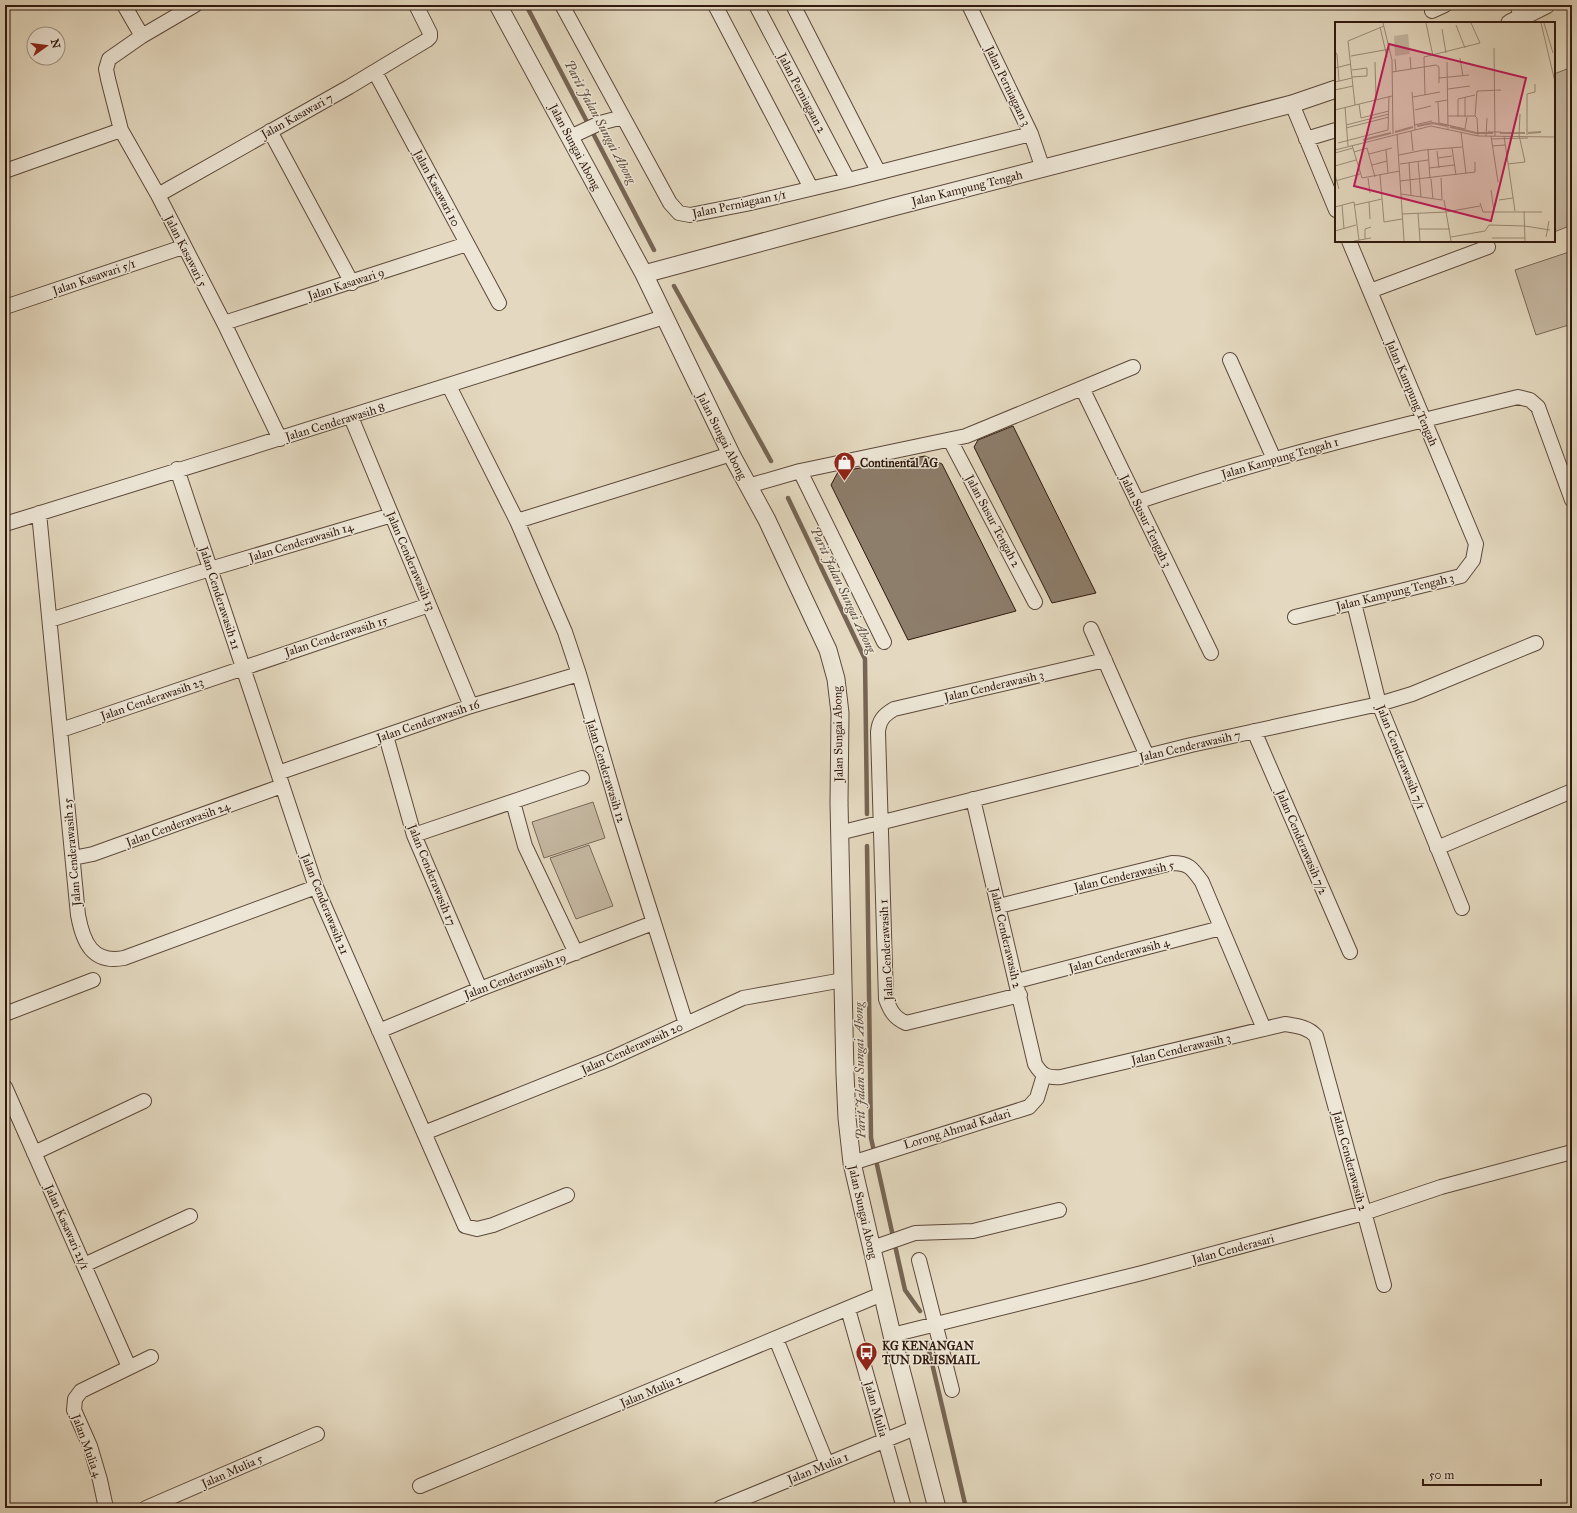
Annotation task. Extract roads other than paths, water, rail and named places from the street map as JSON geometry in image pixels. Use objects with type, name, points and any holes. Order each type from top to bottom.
[{"type":"street","points":[[124,5],[142,36],[195,5]]},
{"type":"street","name":"Jalan Kasawari 7","points":[[158,195],[375,72],[427,40],[430,37],[430,33],[416,5]]},
{"type":"street","name":"Jalan Sungai Abong","points":[[498,5],[644,274],[731,454],[767,520],[828,650],[836,679],[840,714],[839,833],[847,1118],[852,1163],[892,1335],[937,1508]]},
{"type":"street","name":"Jalan Perniagaan 1/1","points":[[562,5],[670,203],[679,213],[690,215],[746,204],[1031,134]]},
{"type":"street","points":[[715,5],[811,188]]},
{"type":"street","name":"Jalan Perniagaan 2","points":[[756,5],[848,180]]},
{"type":"street","points":[[793,5],[878,172]]},
{"type":"street","name":"Jalan Perniagaan 3","points":[[969,5],[1031,134],[1043,169]]},
{"type":"street","points":[[1432,11],[1445,5]]},
{"type":"street","points":[[1516,15],[1546,5]]},
{"type":"street","name":"Jalan Kasawari 5","points":[[142,36],[109,60],[106,69],[120,130],[158,195],[183,247],[224,324],[280,439]]},
{"type":"street","name":"Jalan Kasawari 10","points":[[375,72],[499,303]]},
{"type":"street","name":"Jalan Kampung Tengah","points":[[644,274],[893,207],[1292,104],[1335,89]]},
{"type":"street","points":[[1292,104],[1335,208]]},
{"type":"street","points":[[570,137],[594,126],[623,117]]},
{"type":"street","points":[[5,171],[120,130]]},
{"type":"street","points":[[1306,139],[1335,130]]},
{"type":"street","points":[[270,131],[352,283]]},
{"type":"street","name":"Jalan Kampung Tengah","points":[[1349,242],[1476,544]]},
{"type":"street","name":"Jalan Kasawari 9","points":[[224,324],[467,244]]},
{"type":"street","name":"Jalan Kasawari 5/1","points":[[5,307],[183,247]]},
{"type":"street","points":[[1370,291],[1488,247]]},
{"type":"street","name":"Jalan Cenderawasih 8","points":[[5,524],[177,469],[351,417],[664,317]]},
{"type":"street","points":[[1230,360],[1274,459]]},
{"type":"street","points":[[748,486],[800,471],[966,436],[1132,367]]},
{"type":"street","name":"Jalan Cenderawasih 12","points":[[449,386],[517,521],[559,618],[579,674],[588,709],[653,923],[686,1024]]},
{"type":"street","name":"Jalan Susur Tengah 3","points":[[1082,388],[1211,653]]},
{"type":"street","name":"Jalan Kampung Tengah 1","points":[[1137,502],[1227,472],[1274,459],[1424,420],[1518,398],[1530,400],[1538,407],[1570,492]]},
{"type":"street","name":"Jalan Cenderawasih 13","points":[[351,417],[472,706]]},
{"type":"street","name":"Jalan Susur Tengah 2","points":[[950,440],[1035,602]]},
{"type":"street","points":[[517,521],[731,454]]},
{"type":"street","name":"Jalan Cenderawasih 21","points":[[177,469],[316,887],[465,1226],[477,1229],[493,1225],[567,1195]]},
{"type":"street","points":[[800,471],[884,642]]},
{"type":"street","name":"Jalan Cenderawasih 25","points":[[39,513],[78,916],[84,939],[96,954],[112,960],[139,953],[316,887]]},
{"type":"street","name":"Jalan Cenderawasih 14","points":[[50,620],[210,569],[392,515]]},
{"type":"street","name":"Jalan Kampung Tengah 3","points":[[1295,616],[1460,576],[1473,560],[1476,544]]},
{"type":"street","name":"Jalan Cenderawasih 7/1","points":[[1354,602],[1379,704],[1462,908]]},
{"type":"street","name":"Jalan Cenderawasih 15","points":[[243,668],[430,605]]},
{"type":"street","points":[[1091,629],[1147,756]]},
{"type":"street","name":"Jalan Cenderawasih 7","points":[[839,833],[1147,756],[1379,704],[1412,694],[1536,643]]},
{"type":"street","name":"Jalan Cenderawasih 3","points":[[885,715],[894,709],[1105,660]]},
{"type":"street","name":"Jalan Cenderawasih 23","points":[[61,730],[243,668]]},
{"type":"street","name":"Jalan Cenderawasih 16","points":[[280,780],[386,736],[472,706],[579,674]]},
{"type":"street","name":"Jalan Cenderawasih 1","points":[[885,715],[879,722],[878,732],[886,999],[890,1010],[898,1020],[906,1023],[1020,995]]},
{"type":"street","name":"Jalan Cenderawasih 7/2","points":[[1254,732],[1350,952]]},
{"type":"street","name":"Jalan Cenderawasih 17","points":[[386,736],[414,835],[480,988]]},
{"type":"street","points":[[414,835],[582,778]]},
{"type":"street","name":"Jalan Cenderawasih 24","points":[[73,858],[93,854],[280,780]]},
{"type":"street","points":[[1437,848],[1572,791]]},
{"type":"street","name":"Jalan Cenderawasih 2","points":[[973,799],[1017,981],[1035,1064],[1044,1075]]},
{"type":"street","points":[[513,802],[525,846],[576,953]]},
{"type":"street","name":"Jalan Cenderawasih 5","points":[[999,906],[1172,864],[1184,863],[1193,870],[1202,882],[1264,1029]]},
{"type":"street","name":"Jalan Cenderawasih 19","points":[[379,1031],[480,988],[653,923]]},
{"type":"street","name":"Jalan Cenderawasih 4","points":[[1017,981],[1221,928]]},
{"type":"street","points":[[5,1014],[93,980]]},
{"type":"street","name":"Jalan Cenderawasih 20","points":[[424,1132],[612,1058],[743,998],[843,980]]},
{"type":"street","name":"Jalan Cenderawasih 3","points":[[1044,1075],[1061,1077],[1285,1024],[1300,1026],[1312,1031],[1316,1036]]},
{"type":"street","name":"Jalan Cenderawasih 2","points":[[1316,1036],[1384,1285]]},
{"type":"street","name":"Lorong Ahmad Kadari","points":[[852,1163],[1029,1107],[1037,1098],[1044,1075]]},
{"type":"street","name":"Jalan Kasawari 21/1","points":[[5,1087],[129,1367]]},
{"type":"street","points":[[34,1153],[144,1101]]},
{"type":"street","name":"Jalan Cenderasari","points":[[892,1335],[1142,1273],[1364,1213],[1434,1189],[1572,1152]]},
{"type":"street","points":[[872,1248],[899,1238],[926,1232],[972,1231],[1059,1210]]},
{"type":"street","points":[[84,1265],[190,1216]]},
{"type":"street","points":[[919,1260],[952,1390]]},
{"type":"street","name":"Jalan Mulia 2","points":[[420,1486],[882,1294]]},
{"type":"street","name":"Jalan Mulia","points":[[848,1309],[904,1508]]},
{"type":"street","points":[[776,1339],[826,1464]]},
{"type":"street","name":"Jalan Mulia 4","points":[[106,1508],[90,1446],[74,1410],[75,1399],[81,1391],[151,1357]]},
{"type":"street","name":"Jalan Mulia 1","points":[[720,1508],[915,1428]]},
{"type":"street","name":"Jalan Mulia 5","points":[[146,1508],[317,1434]]},
{"type":"waterway","name":"Parit Jalan Sungai Abong","points":[[526,5],[654,250]]},
{"type":"waterway","name":"Parit Jalan Sungai Abong","points":[[674,286],[771,461]]},
{"type":"waterway","name":"Parit Jalan Sungai Abong","points":[[788,498],[865,659],[867,814]]},
{"type":"waterway","name":"Parit Jalan Sungai Abong","points":[[867,846],[871,1138],[905,1290],[920,1311]]},
{"type":"waterway","name":"Parit Jalan Sungai Abong","points":[[927,1342],[966,1508]]},
{"type":"place","name":"Continental AG","points":[[845,482]]},
{"type":"place","name":"KG KENANGAN TUN DR.ISMAIL","points":[[866,1372]]}]
